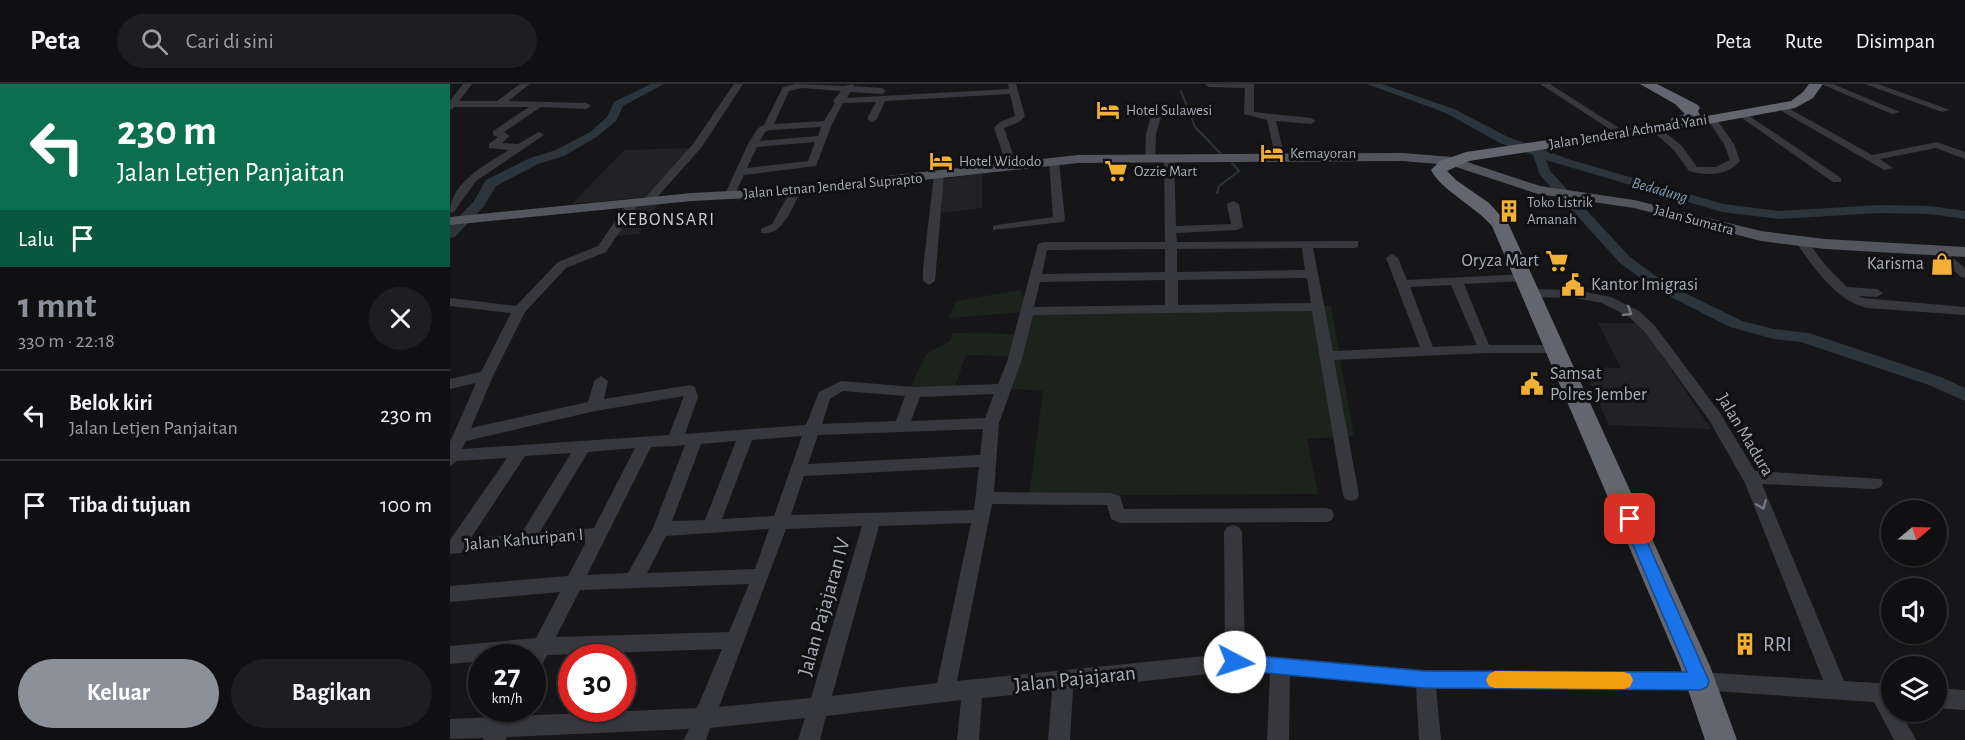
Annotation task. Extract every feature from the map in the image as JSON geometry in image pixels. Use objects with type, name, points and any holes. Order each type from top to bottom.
[{"type":"highway","points":[[1647,84],[1681,103],[1704,112],[1727,117]]},
{"type":"highway","name":"Jalan Jenderal Achmad Yani","points":[[1560,140],[1655,129],[1781,107],[1802,101],[1816,84]]},
{"type":"highway","name":"Jalan Jenderal Achmad Yani","points":[[1444,164],[1492,150],[1694,117],[1694,113],[1681,103]]},
{"type":"highway","points":[[1444,164],[1500,225],[1700,681],[1721,740]]},
{"type":"main road","name":"Jalan Letnan Jenderal Suprapto","points":[[450,221],[640,202],[796,190],[1054,162],[1150,158],[1360,158],[1403,159],[1444,164]]},
{"type":"main road","name":"Jalan Sumatra","points":[[1444,164],[1546,192],[1634,204],[1746,234],[1802,242],[1965,252]]},
{"type":"street","points":[[453,100],[468,84]]},
{"type":"street","points":[[500,103],[526,84]]},
{"type":"street","points":[[451,457],[486,376],[519,310],[562,265],[602,249],[640,202],[698,146],[739,84]]},
{"type":"street","points":[[1209,84],[1250,85],[1249,114],[1311,121]]},
{"type":"street","points":[[1544,84],[1617,130]]},
{"type":"street","points":[[1825,84],[1895,112]]},
{"type":"street","points":[[1869,84],[1945,110]]},
{"type":"street","points":[[768,127],[786,89],[806,85],[933,90],[1013,87],[1020,116],[1016,121],[999,128],[1012,166]]},
{"type":"street","points":[[739,172],[812,164],[827,124],[848,87]]},
{"type":"street","points":[[838,101],[881,100],[933,90]]},
{"type":"street","points":[[453,100],[586,106]]},
{"type":"street","points":[[872,119],[881,100]]},
{"type":"street","points":[[520,147],[494,146],[505,136],[496,133],[539,104]]},
{"type":"street","points":[[1781,107],[1888,168]]},
{"type":"street","points":[[1150,158],[1151,134],[1157,113]]},
{"type":"street","points":[[1742,114],[1837,180]]},
{"type":"street","points":[[1271,118],[1280,158]]},
{"type":"street","points":[[1655,129],[1678,148],[1693,169],[1706,172],[1723,169],[1735,161],[1726,137],[1712,119]]},
{"type":"street","points":[[729,196],[761,130],[768,127],[827,124]]},
{"type":"street","points":[[450,210],[472,179],[539,135]]},
{"type":"street","points":[[753,144],[820,139]]},
{"type":"street","points":[[1871,158],[1937,145],[1965,156]]},
{"type":"street","points":[[1169,158],[1172,308]]},
{"type":"street","points":[[997,228],[1059,220],[1054,162]]},
{"type":"street","points":[[929,281],[930,253],[937,218],[939,175]]},
{"type":"street","points":[[765,231],[776,226],[796,190]]},
{"type":"street","points":[[1169,230],[1237,227],[1233,204]]},
{"type":"street","points":[[1802,242],[1826,274],[1835,280],[1854,301],[1965,311]]},
{"type":"street","points":[[945,691],[985,498],[991,423],[1014,362],[1042,247],[1354,244]]},
{"type":"street","points":[[1307,245],[1351,495]]},
{"type":"street","points":[[1938,250],[1965,274]]},
{"type":"street","points":[[1392,258],[1428,351]]},
{"type":"street","points":[[1036,278],[1312,274]]},
{"type":"street","points":[[1456,281],[1483,343]]},
{"type":"street","name":"Jalan Madura","points":[[1403,284],[1456,281],[1528,285],[1614,303],[1641,319],[1715,417],[1750,477],[1837,690]]},
{"type":"street","points":[[1845,291],[1877,293]]},
{"type":"street","points":[[450,302],[519,310]]},
{"type":"street","points":[[1027,311],[1317,307]]},
{"type":"street","points":[[1325,356],[1555,348]]},
{"type":"street","points":[[450,384],[486,376]]},
{"type":"street","points":[[595,406],[601,381]]},
{"type":"street","points":[[695,740],[706,718],[761,576],[824,396],[841,386],[914,392],[1003,389]]},
{"type":"street","points":[[462,436],[595,406],[690,390],[691,397],[675,440]]},
{"type":"street","points":[[901,427],[914,392]]},
{"type":"street","points":[[451,457],[814,430],[991,423]]},
{"type":"street","points":[[711,526],[746,435]]},
{"type":"street","points":[[633,581],[661,529],[695,439]]},
{"type":"street","points":[[543,644],[646,442]]},
{"type":"street","points":[[526,540],[583,447]]},
{"type":"street","points":[[453,547],[520,451]]},
{"type":"street","points":[[800,470],[987,461]]},
{"type":"street","points":[[1750,477],[1875,483]]},
{"type":"street","points":[[985,498],[1110,499],[1114,501],[1117,514],[1120,516],[1326,515]]},
{"type":"street","points":[[661,529],[781,522],[980,516]]},
{"type":"street","name":"Jalan Pajajaran IV","points":[[809,740],[872,520]]},
{"type":"street","points":[[1233,532],[1235,662]]},
{"type":"street","name":"Jalan Kahuripan I","points":[[453,547],[599,534]]},
{"type":"street","points":[[450,594],[573,583],[761,576]]},
{"type":"street","points":[[546,646],[736,640]]},
{"type":"street","points":[[450,655],[468,653]]},
{"type":"street","name":"Jalan Pajajaran","points":[[450,729],[502,724],[706,718],[1235,662],[1425,679],[1700,681],[1881,693]]},
{"type":"street","points":[[1278,740],[1280,666]]},
{"type":"street","points":[[1425,679],[1430,740]]},
{"type":"street","points":[[1059,740],[1064,681]]},
{"type":"street","points":[[968,740],[972,690]]},
{"type":"street","points":[[1947,699],[1965,700]]},
{"type":"street","points":[[1897,722],[1905,740]]},
{"type":"shaded area","points":[[692,148],[647,197],[572,204],[624,150]]},
{"type":"shaded area","points":[[982,174],[982,208],[942,213],[942,179]]},
{"type":"shaded area","points":[[658,204],[639,234],[616,236],[636,206]]},
{"type":"shaded area","points":[[1021,290],[1028,307],[1331,306],[1354,436],[1307,439],[1318,494],[1029,496],[1043,391],[1002,388],[1010,356],[966,355],[955,386],[910,388],[926,354],[950,341],[953,333],[1024,334],[1024,312],[949,318],[956,301]]},
{"type":"shaded area","points":[[1598,323],[1637,323],[1648,335],[1711,429],[1609,425],[1583,367],[1621,368]]},
{"type":"waterway","points":[[450,234],[479,203],[491,183],[534,161],[560,153],[594,134],[612,119],[618,104],[659,84]]},
{"type":"waterway","name":"Bedadung","points":[[1372,84],[1450,111],[1504,140],[1538,152]]},
{"type":"waterway","points":[[1181,91],[1195,127],[1222,155]]},
{"type":"waterway","name":"Bedadung","points":[[1538,152],[1722,208],[1779,215],[1880,209],[1930,210],[1965,215]]},
{"type":"waterway","points":[[1538,152],[1544,172],[1625,260],[1660,286],[1736,324],[1774,334],[1803,337],[1935,381],[1965,395]]},
{"type":"waterway","points":[[1217,193],[1219,186],[1239,171],[1232,163]]},
{"type":"slow traffic","points":[[1495,680],[1624,680]]},
{"type":"place","name":"Hotel Sulawesi","points":[[1108,110]]},
{"type":"place","name":"Kemayoran","points":[[1272,153]]},
{"type":"place","name":"Hotel Widodo","points":[[941,161]]},
{"type":"place","name":"Ozzie Mart","points":[[1116,171]]},
{"type":"place","name":"Toko Listrik Amanah","points":[[1509,211]]},
{"type":"place","name":"Oryza Mart","points":[[1557,261]]},
{"type":"place","name":"Karisma","points":[[1942,264]]},
{"type":"place","name":"Kantor Imigrasi","points":[[1573,285]]},
{"type":"place","name":"Samsat Polres Jember","points":[[1532,384]]},
{"type":"place","name":"RRI","points":[[1745,644]]},
{"type":"district","name":"KEBONSARI","points":[[666,220]]},
{"type":"route","points":[[1235,662],[1425,679],[1700,681],[1630,519]]}]
